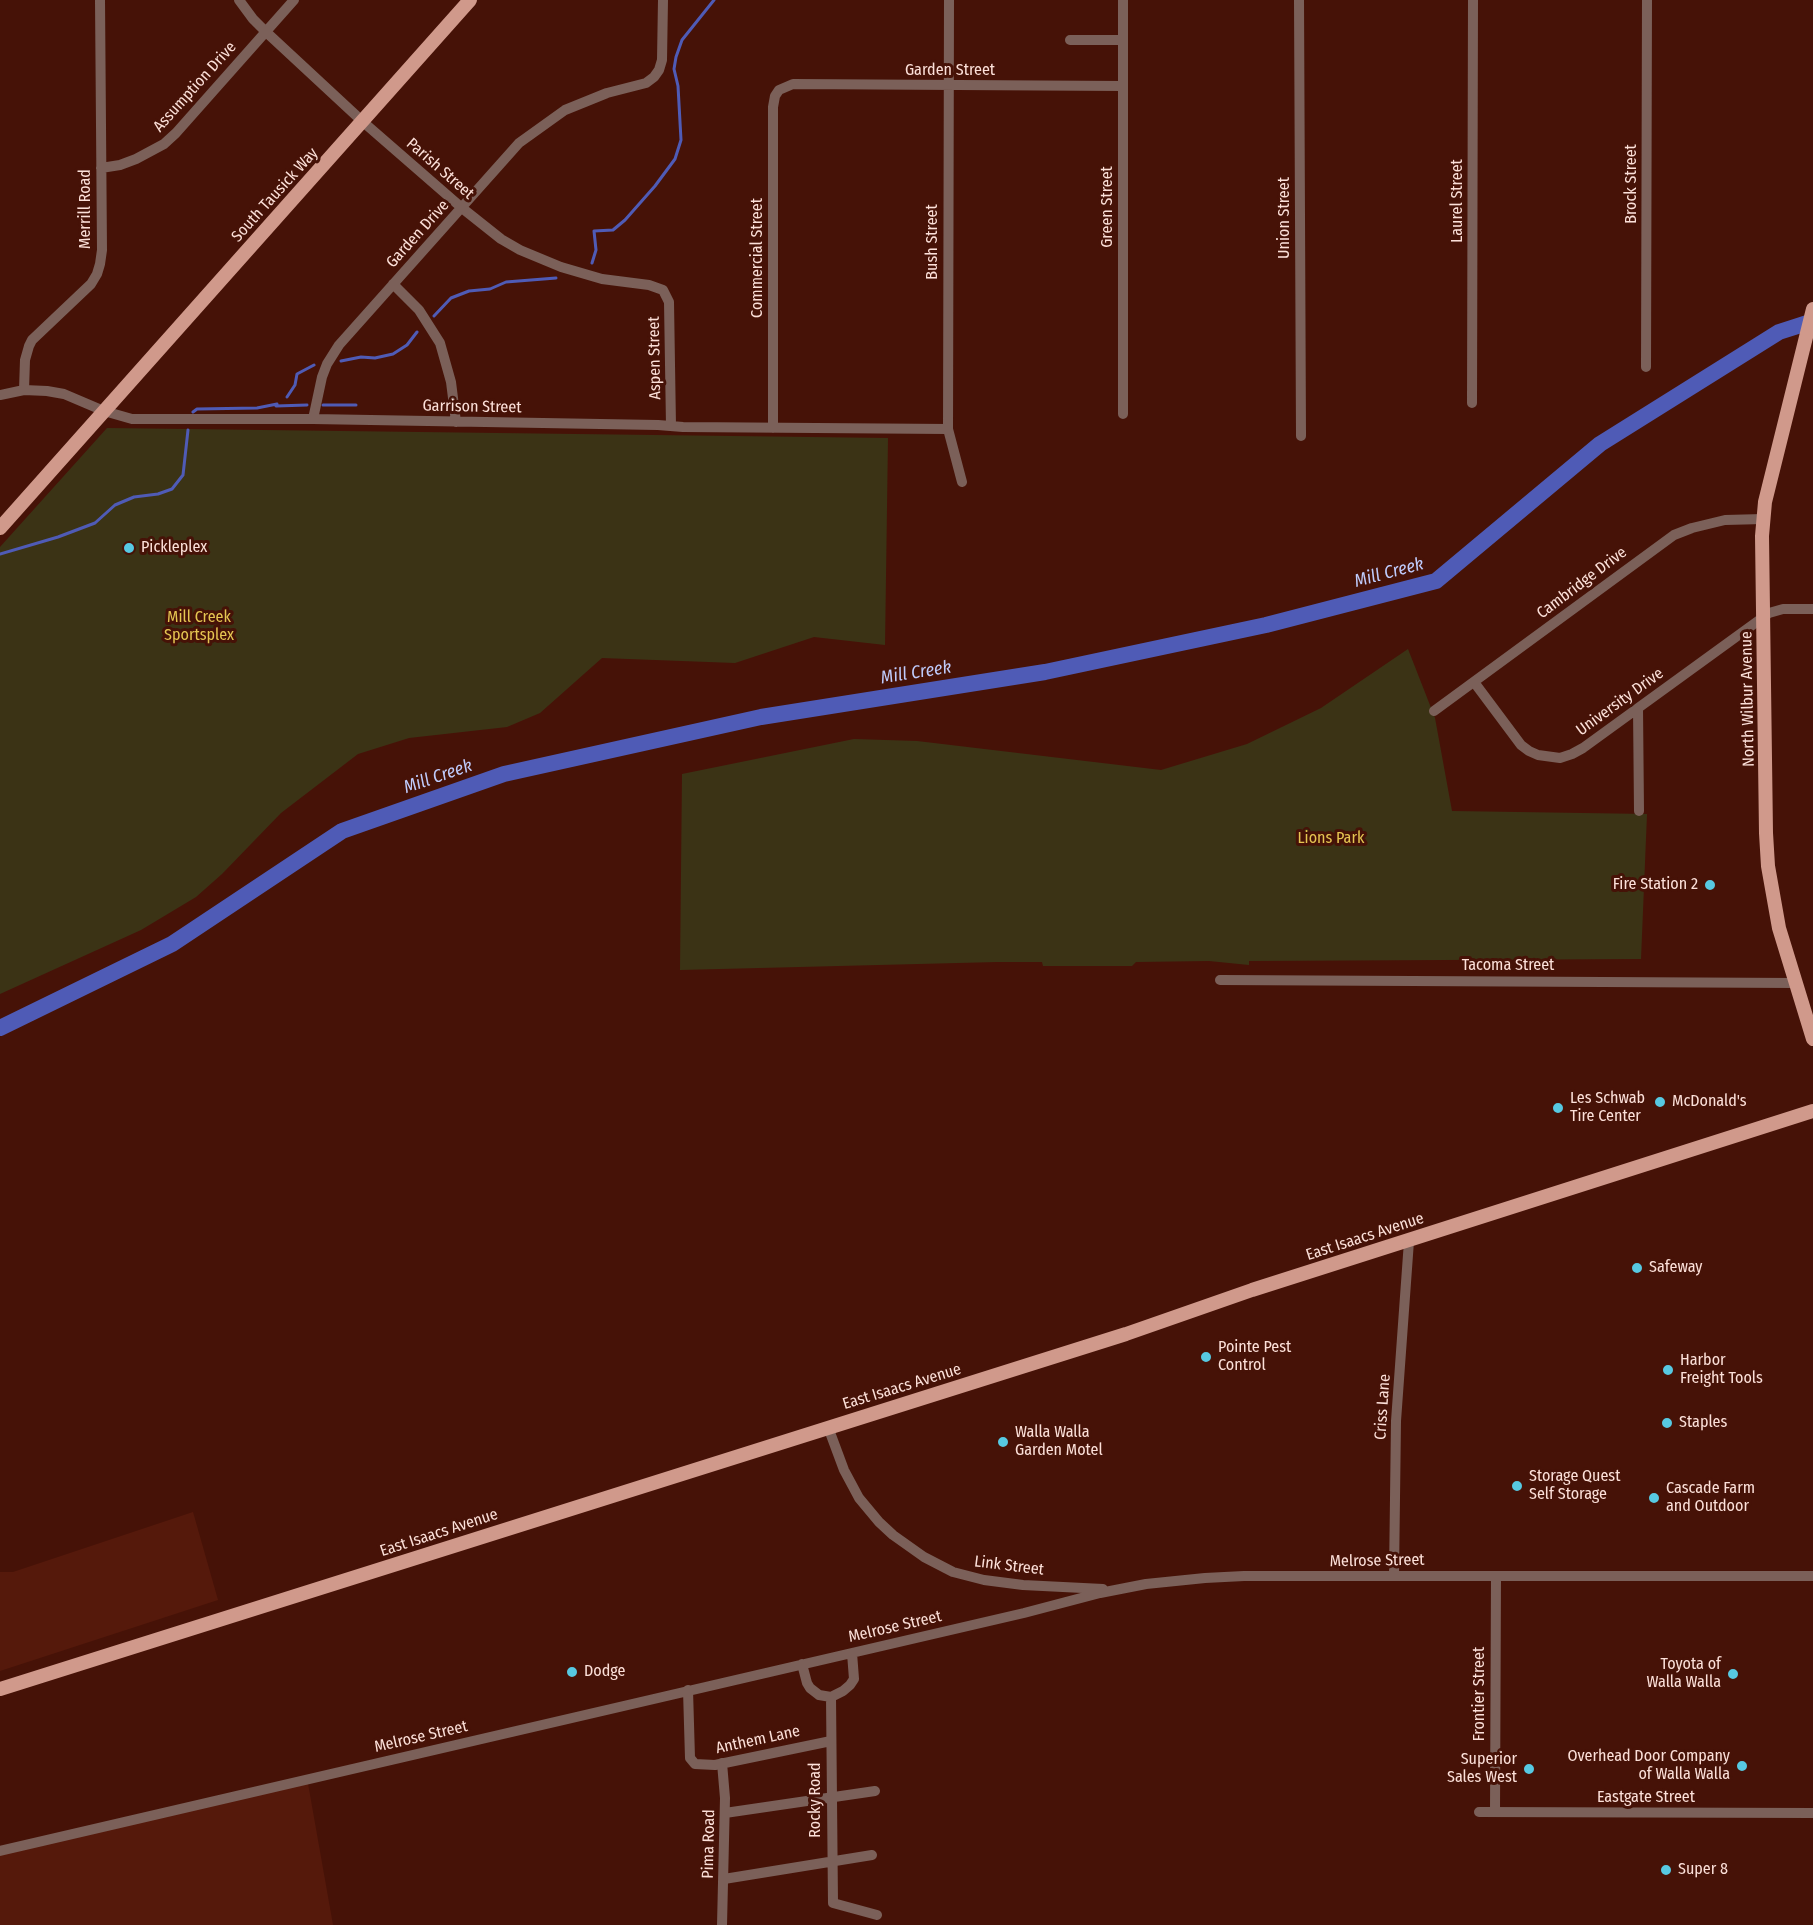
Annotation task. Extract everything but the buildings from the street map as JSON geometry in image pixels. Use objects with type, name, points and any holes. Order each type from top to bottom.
[{"type":"main road","name":"South Tausick Way","points":[[0,528],[470,0]]},
{"type":"main road","name":"North Wilbur Avenue","points":[[1813,309],[1763,519],[1767,858],[1779,928],[1813,1039]]},
{"type":"main road","name":"East Isaacs Avenue","points":[[0,1689],[1126,1334],[1251,1290],[1813,1111]]},
{"type":"street","name":"Merrill Road","points":[[24,390],[25,360],[32,340],[82,293],[97,274],[102,250],[100,0]]},
{"type":"street","name":"Parish Street","points":[[239,0],[265,31],[363,121],[501,239],[541,260],[602,279],[649,285],[663,290]]},
{"type":"street","name":"Assumption Drive","points":[[101,168],[120,165],[136,159],[164,144],[294,0]]},
{"type":"street","name":"Garden Drive","points":[[313,419],[317,392],[327,364],[339,345],[519,143],[565,110],[587,100],[646,83],[654,77],[659,70],[664,48],[663,0]]},
{"type":"street","name":"Bush Street","points":[[949,0],[948,429],[963,482]]},
{"type":"street","name":"Green Street","points":[[1123,0],[1123,414]]},
{"type":"street","name":"Union Street","points":[[1299,0],[1301,436]]},
{"type":"street","name":"Laurel Street","points":[[1472,402],[1473,0]]},
{"type":"street","name":"Brock Street","points":[[1646,367],[1647,0]]},
{"type":"street","points":[[1070,40],[1123,40]]},
{"type":"street","name":"Garden Street","points":[[779,90],[793,84],[1123,86]]},
{"type":"street","name":"Commercial Street","points":[[773,428],[773,107],[779,90]]},
{"type":"street","points":[[393,284],[419,310],[440,343],[451,382],[456,422]]},
{"type":"street","name":"Aspen Street","points":[[663,290],[669,302],[671,426]]},
{"type":"street","name":"Garrison Street","points":[[0,395],[24,390],[64,394],[104,411],[132,419],[313,419],[948,429]]},
{"type":"street","name":"Cambridge Drive","points":[[1434,711],[1674,535],[1725,520],[1763,519]]},
{"type":"street","points":[[1763,617],[1783,609],[1813,609]]},
{"type":"street","name":"University Drive","points":[[1474,682],[1521,745],[1529,751],[1550,758],[1560,758],[1583,748],[1763,617]]},
{"type":"street","points":[[1638,708],[1640,811]]},
{"type":"street","name":"Tacoma Street","points":[[1220,980],[1795,983]]},
{"type":"street","name":"Criss Lane","points":[[1394,1575],[1396,1421],[1409,1241]]},
{"type":"street","name":"Link Street","points":[[828,1427],[844,1470],[859,1498],[893,1535],[924,1557],[952,1572],[984,1580],[1023,1585],[1116,1590]]},
{"type":"street","name":"Melrose Street","points":[[0,1851],[1116,1590],[1167,1582],[1214,1577],[1394,1575],[1813,1576]]},
{"type":"street","name":"Frontier Street","points":[[1495,1812],[1496,1576]]},
{"type":"street","points":[[802,1664],[810,1688],[819,1695],[831,1697],[843,1691],[854,1679],[852,1653]]},
{"type":"street","name":"Anthem Lane","points":[[688,1690],[691,1761],[698,1765],[722,1764],[831,1740]]},
{"type":"street","name":"Rocky Road","points":[[831,1697],[833,1903],[877,1915]]},
{"type":"street","name":"Pima Road","points":[[722,1764],[725,1813],[722,1925]]},
{"type":"street","points":[[725,1813],[875,1791]]},
{"type":"street","name":"Eastgate Street","points":[[1479,1812],[1813,1814]]},
{"type":"street","points":[[724,1879],[872,1855]]},
{"type":"shaded area","points":[[193,1512],[218,1600],[0,1671],[0,1572],[13,1572]]},
{"type":"shaded area","points":[[307,1778],[333,1925],[0,1925],[0,1849]]},
{"type":"green space","name":"Mill Creek Sportsplex","points":[[107,428],[888,438],[885,645],[814,637],[735,663],[602,658],[540,713],[507,727],[409,738],[358,754],[281,813],[222,874],[196,897],[141,930],[0,994],[0,547]]},
{"type":"green space","name":"Lions Park","points":[[1408,649],[1435,718],[1452,811],[1647,814],[1641,959],[1249,961],[1249,965],[1209,961],[1136,962],[1132,966],[1043,966],[1042,962],[997,962],[680,970],[682,774],[854,739],[917,741],[1161,770],[1247,744],[1321,708]]},
{"type":"waterway","points":[[592,263],[596,250],[594,231],[613,230],[625,220],[675,159],[681,140],[678,86],[674,69],[676,57],[682,40],[714,0]]},
{"type":"waterway","points":[[434,316],[451,298],[469,291],[490,289],[506,282],[556,278]]},
{"type":"waterway","name":"Mill Creek","points":[[0,1028],[172,944],[342,831],[504,774],[761,717],[1045,672],[1266,625],[1436,581],[1600,444],[1779,332],[1813,321]]},
{"type":"waterway","points":[[341,361],[393,354],[407,345],[417,332]]},
{"type":"waterway","points":[[287,397],[295,385],[297,374],[314,365]]},
{"type":"waterway","points":[[193,412],[197,409],[257,408],[277,404]]},
{"type":"waterway","points":[[276,406],[307,405]]},
{"type":"waterway","points":[[323,405],[356,405]]},
{"type":"waterway","points":[[0,554],[58,537],[95,523],[115,505],[134,497],[158,494],[172,489],[183,475],[188,430]]},
{"type":"place","name":"Pickleplex","points":[[129,548]]},
{"type":"place","name":"Fire Station 2","points":[[1710,885]]},
{"type":"place","name":"McDonald's","points":[[1660,1102]]},
{"type":"place","name":"Les Schwab Tire Center","points":[[1558,1108]]},
{"type":"place","name":"Safeway","points":[[1637,1268]]},
{"type":"place","name":"Pointe Pest Control","points":[[1206,1357]]},
{"type":"place","name":"Harbor Freight Tools","points":[[1668,1370]]},
{"type":"place","name":"Staples","points":[[1667,1423]]},
{"type":"place","name":"Walla Walla Garden Motel","points":[[1003,1442]]},
{"type":"place","name":"Storage Quest Self Storage","points":[[1517,1486]]},
{"type":"place","name":"Cascade Farm and Outdoor","points":[[1654,1498]]},
{"type":"place","name":"Dodge","points":[[572,1672]]},
{"type":"place","name":"Toyota of Walla Walla","points":[[1733,1674]]},
{"type":"place","name":"Overhead Door Company of Walla Walla","points":[[1742,1766]]},
{"type":"place","name":"Superior Sales West","points":[[1529,1769]]},
{"type":"place","name":"Super 8","points":[[1666,1870]]}]
